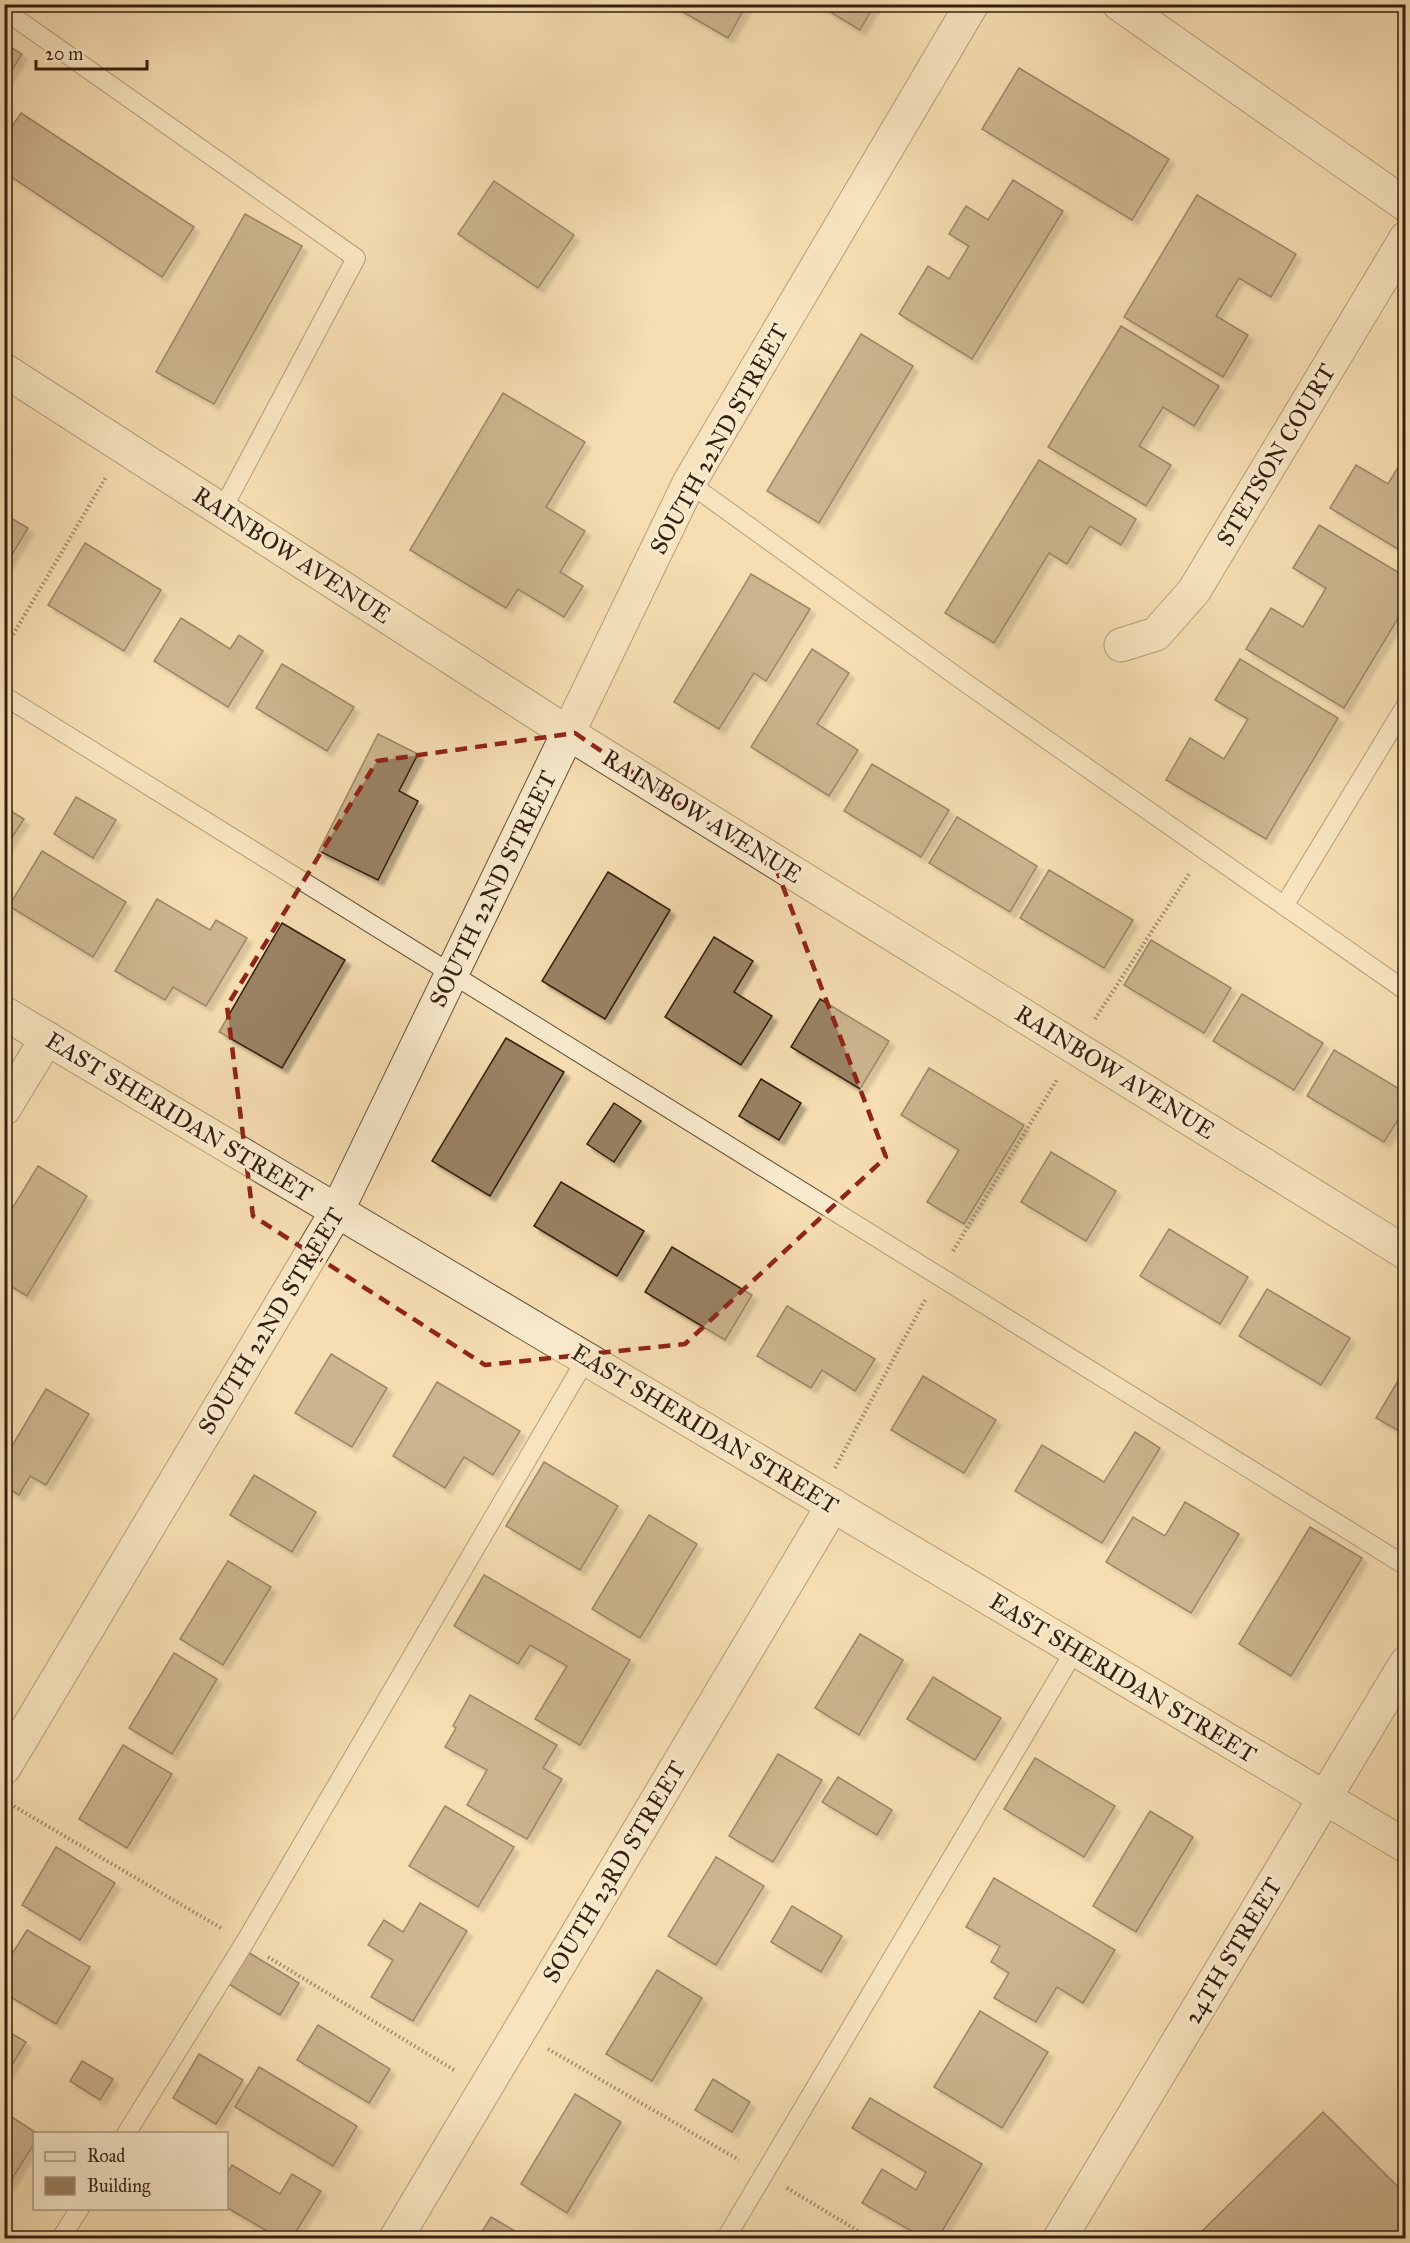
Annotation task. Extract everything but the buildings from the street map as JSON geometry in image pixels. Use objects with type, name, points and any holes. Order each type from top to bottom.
[{"type":"street","name":"SOUTH 22ND STREET","points":[[4,1768],[337,1210],[688,483],[972,4]]},
{"type":"street","points":[[1119,4],[1406,205]]},
{"type":"street","name":"STETSON COURT","points":[[1121,645],[1156,634],[1194,591],[1406,238]]},
{"type":"street","name":"RAINBOW AVENUE","points":[[4,370],[568,733],[1406,1253]]},
{"type":"street","name":"EAST SHERIDAN STREET","points":[[4,1013],[1406,1846]]},
{"type":"street","points":[[4,1109],[47,1038]]},
{"type":"street","name":"SOUTH 23RD STREET","points":[[396,2238],[519,2032],[826,1501]]},
{"type":"street","name":"24TH STREET","points":[[1060,2238],[1406,1663]]},
{"type":"lane","points":[[4,10],[356,258],[222,510]]},
{"type":"lane","points":[[688,483],[963,681],[1406,991]]},
{"type":"lane","points":[[4,696],[1406,1566]]},
{"type":"lane","points":[[1284,906],[1406,705]]},
{"type":"lane","points":[[127,2132],[245,1942],[586,1359]]},
{"type":"lane","points":[[726,2238],[1075,1650]]},
{"type":"lane","points":[[61,2238],[79,2210]]},
{"type":"path","points":[[4,650],[123,446]]},
{"type":"path","points":[[826,1501],[938,1275],[1076,1048],[1204,850]]},
{"type":"path","points":[[519,2032],[870,2238]]},
{"type":"highlighted area","points":[[575,733],[777,871],[886,1157],[685,1344],[485,1365],[253,1216],[227,1006],[377,761]]}]
